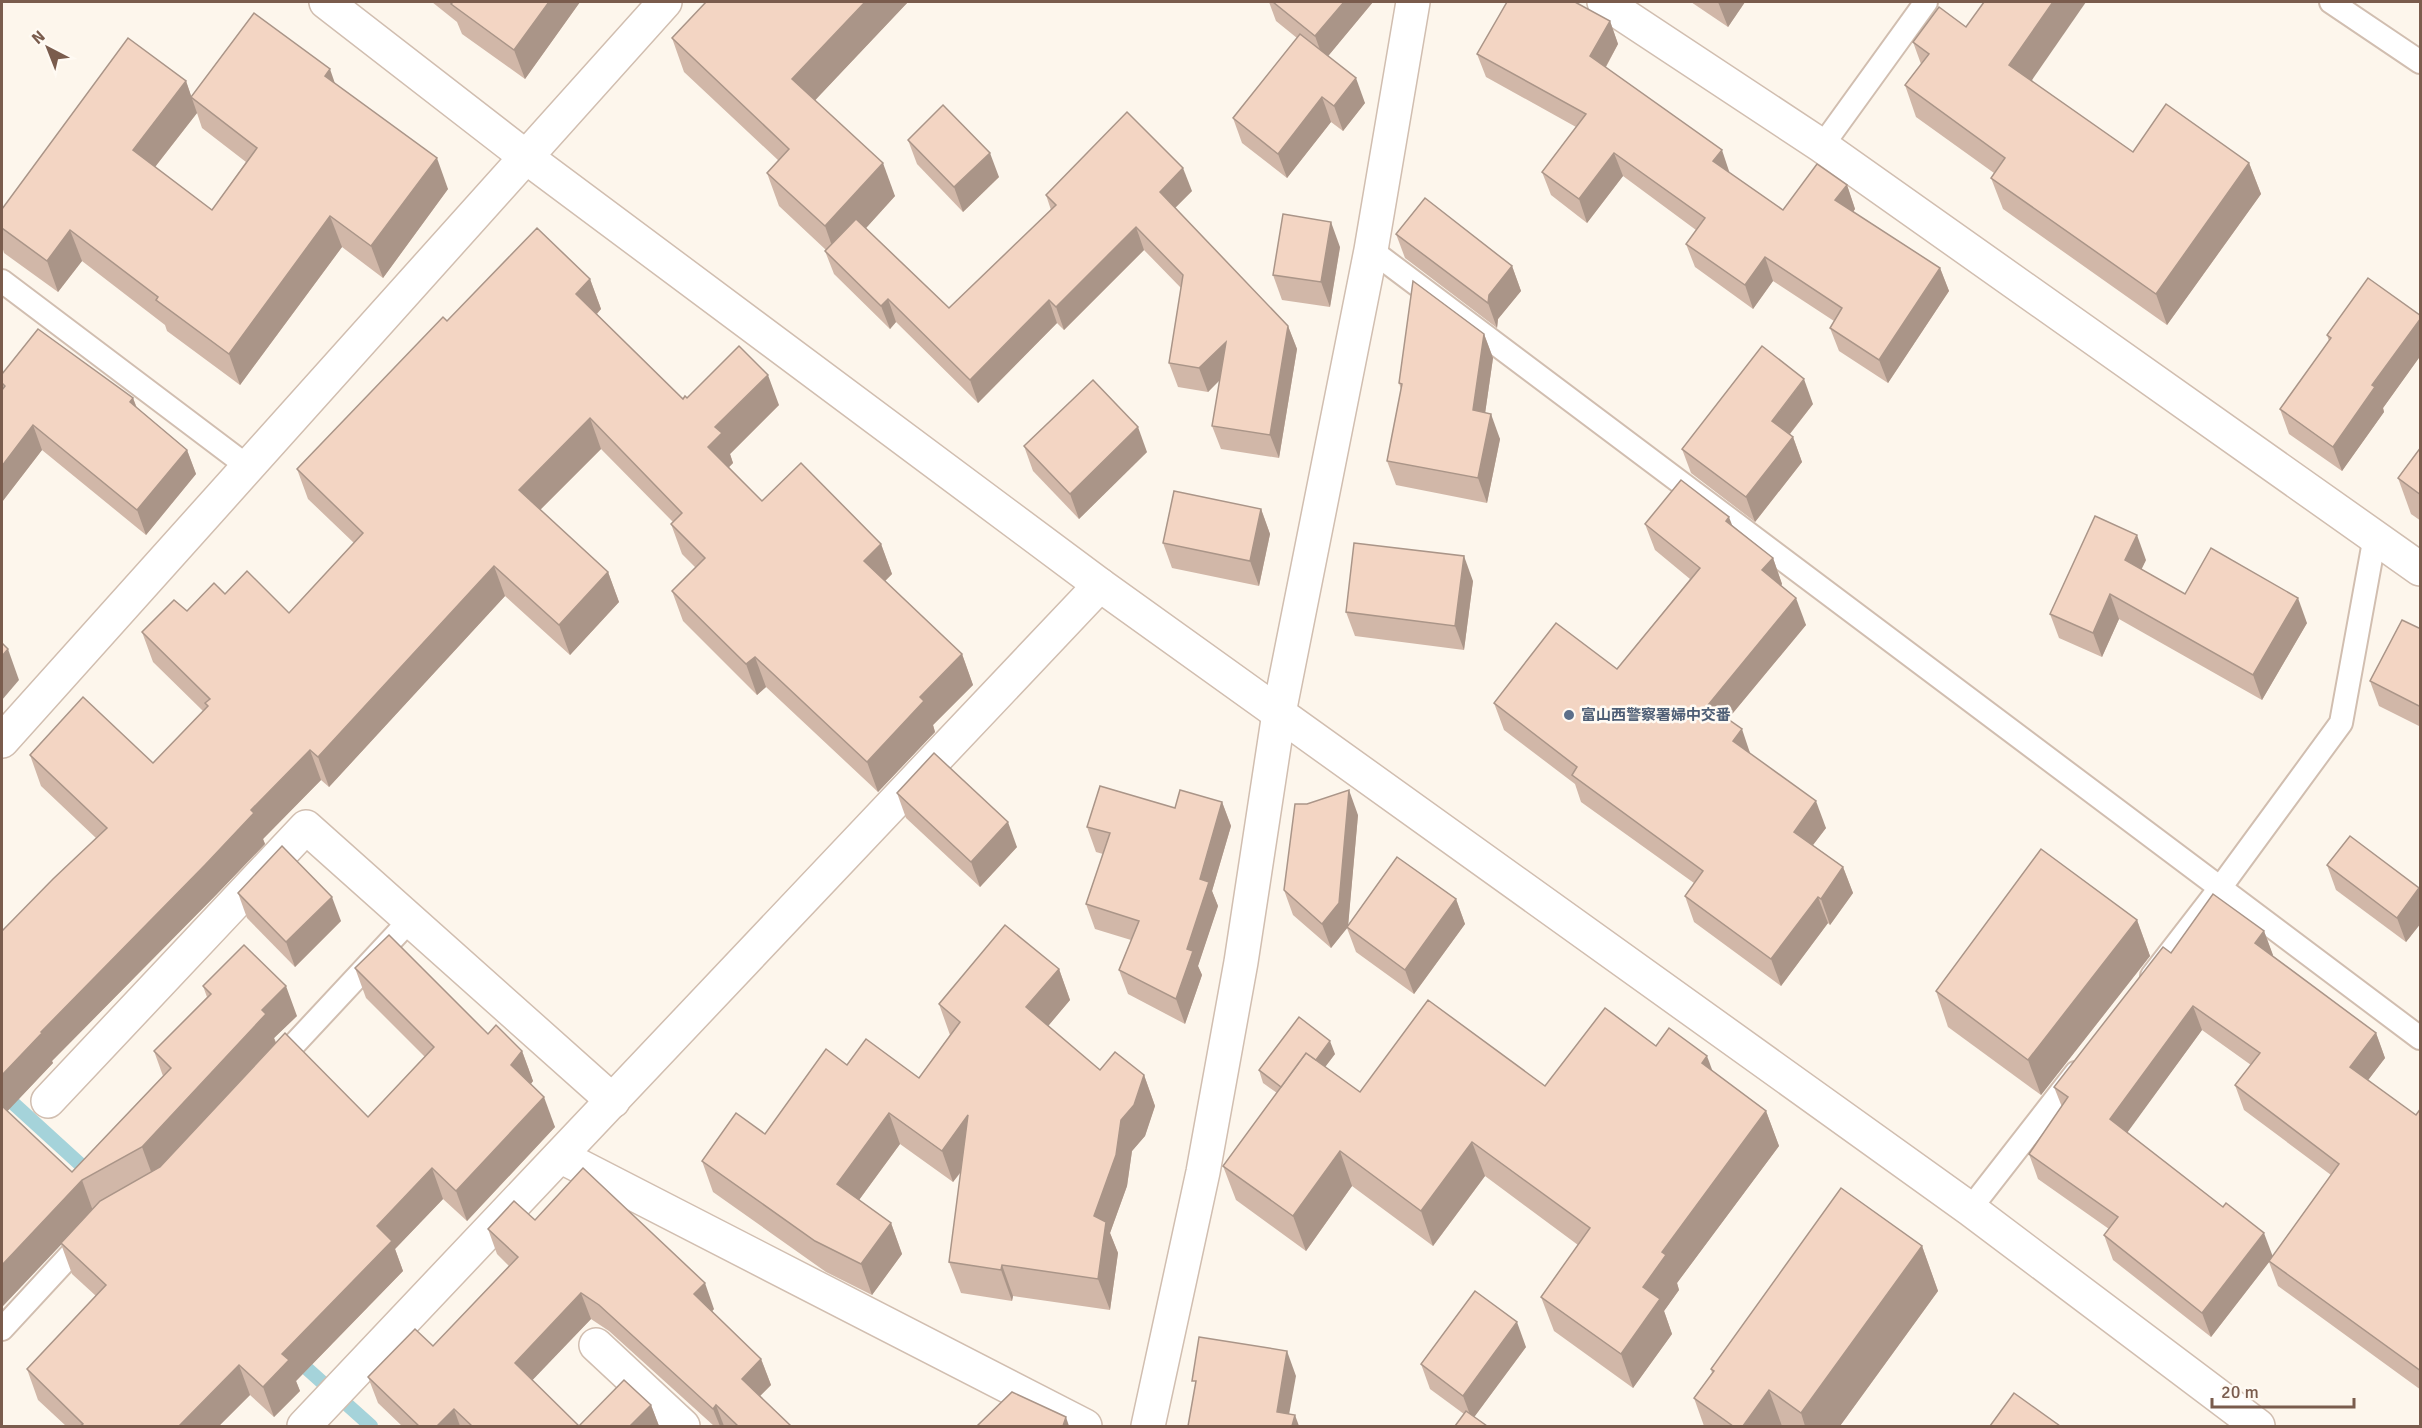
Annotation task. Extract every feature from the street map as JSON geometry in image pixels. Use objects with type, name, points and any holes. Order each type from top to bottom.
[{"type":"street","points":[[326,2],[526,157],[1100,585],[1970,1209],[2258,1426]]},
{"type":"street","points":[[2,741],[665,2]]},
{"type":"street","points":[[1148,1426],[1203,1172],[1241,962],[1279,713],[1371,250],[1413,2]]},
{"type":"street","points":[[1604,2],[1822,146],[2421,569]]},
{"type":"street","points":[[304,1426],[1100,585]]},
{"type":"street","points":[[48,1101],[306,827],[613,1101]]},
{"type":"street","points":[[560,1156],[1085,1426]]},
{"type":"street","points":[[596,1345],[683,1426]]},
{"type":"lane","points":[[1822,146],[1926,2]]},
{"type":"lane","points":[[2331,2],[2421,62]]},
{"type":"lane","points":[[1371,250],[2421,1038]]},
{"type":"lane","points":[[2,281],[247,466]]},
{"type":"lane","points":[[2139,992],[2220,888],[2341,723],[2374,536]]},
{"type":"lane","points":[[257,1084],[410,920]]},
{"type":"lane","points":[[1970,1209],[2088,1058]]},
{"type":"lane","points":[[2,1329],[103,1220]]},
{"type":"building","points":[[453,2],[549,2],[514,50],[451,4]]},
{"type":"building","points":[[706,2],[865,2],[792,79],[883,163],[825,226],[767,173],[789,149],[672,38]]},
{"type":"building","points":[[1273,2],[1344,2],[1315,36]]},
{"type":"building","points":[[1507,2],[1575,2],[1610,21],[1590,56],[1722,150],[1713,161],[1783,210],[1817,164],[1847,185],[1835,200],[1940,268],[1879,360],[1830,328],[1842,308],[1765,257],[1745,285],[1686,244],[1705,218],[1614,153],[1579,199],[1542,172],[1586,114],[1477,54]]},
{"type":"building","points":[[1984,2],[2053,2],[2009,65],[2133,152],[2166,104],[2249,163],[2156,294],[1991,178],[2005,158],[1905,85],[1929,54],[1913,42],[1939,7],[1966,27]]},
{"type":"building","points":[[254,13],[330,69],[325,76],[437,158],[371,246],[330,216],[229,354],[156,300],[158,297],[70,230],[47,261],[2,228],[2,209],[128,38],[186,81],[133,150],[212,210],[257,148],[191,97]]},
{"type":"building","points":[[1300,34],[1356,78],[1334,106],[1322,97],[1278,154],[1233,118]]},
{"type":"building","points":[[943,105],[990,153],[954,187],[908,140]]},
{"type":"building","points":[[1127,112],[1183,168],[1160,192],[1288,326],[1270,435],[1212,426],[1226,342],[1199,368],[1169,363],[1183,275],[1136,227],[1056,307],[1049,300],[970,380],[888,299],[881,306],[825,251],[856,219],[949,308],[1056,205],[1046,195]]},
{"type":"building","points":[[1425,198],[1512,266],[1489,295],[1488,303],[1396,234]]},
{"type":"building","points":[[1283,214],[1331,222],[1321,282],[1273,275]]},
{"type":"building","points":[[537,228],[590,279],[576,294],[683,399],[685,396],[687,398],[739,346],[768,375],[715,427],[722,433],[708,447],[762,501],[801,463],[881,544],[864,561],[962,654],[920,697],[924,701],[867,762],[755,657],[746,664],[672,591],[705,558],[671,524],[682,513],[590,418],[519,490],[608,572],[559,625],[494,566],[318,757],[310,750],[251,810],[254,813],[205,865],[41,1032],[2,1075],[2,931],[107,828],[30,755],[83,697],[153,763],[208,706],[205,703],[210,699],[142,632],[174,600],[187,611],[214,583],[225,594],[247,571],[289,613],[363,533],[297,469],[443,317],[447,321]]},
{"type":"building","points":[[2368,278],[2421,318],[2372,385],[2375,387],[2333,447],[2280,409],[2331,338],[2327,335]]},
{"type":"building","points":[[1413,281],[1484,334],[1473,410],[1491,414],[1478,478],[1387,461],[1402,384],[1399,383]]},
{"type":"building","points":[[38,329],[133,398],[130,402],[187,450],[137,510],[33,425],[2,466],[2,390],[5,386],[2,383],[2,374]]},
{"type":"building","points":[[1762,346],[1804,379],[1772,421],[1793,437],[1746,497],[1682,449]]},
{"type":"building","points":[[1093,380],[1138,427],[1070,494],[1024,446]]},
{"type":"building","points":[[2421,447],[2421,495],[2398,478]]},
{"type":"building","points":[[1681,480],[1729,517],[1726,521],[1773,558],[1762,570],[1796,598],[1708,705],[1742,729],[1733,741],[1816,801],[1794,832],[1843,867],[1821,899],[1818,897],[1771,959],[1685,896],[1703,871],[1572,775],[1577,767],[1494,703],[1556,623],[1617,669],[1700,568],[1645,524]]},
{"type":"building","points":[[1174,491],[1261,509],[1250,561],[1163,543]]},
{"type":"building","points":[[2095,516],[2137,535],[2125,560],[2185,594],[2211,548],[2298,598],[2253,675],[2110,594],[2093,633],[2050,614]]},
{"type":"building","points":[[1354,543],[1464,556],[1455,626],[1346,612]]},
{"type":"building","points":[[2402,620],[2421,629],[2421,707],[2370,681]]},
{"type":"building","points":[[2,643],[8,649],[2,656]]},
{"type":"building","points":[[934,753],[1008,822],[971,862],[897,793]]},
{"type":"building","points":[[1100,786],[1175,808],[1180,790],[1222,802],[1200,879],[1209,882],[1187,949],[1193,951],[1176,999],[1119,970],[1139,921],[1086,904],[1110,833],[1087,827]]},
{"type":"building","points":[[1349,790],[1339,903],[1322,924],[1284,890],[1295,804],[1307,804]]},
{"type":"building","points":[[2350,836],[2419,888],[2397,918],[2327,865]]},
{"type":"building","points":[[282,846],[332,897],[286,942],[238,893]]},
{"type":"building","points":[[2041,849],[2137,920],[2028,1060],[1936,991]]},
{"type":"building","points":[[1397,857],[1456,899],[1405,970],[1347,927]]},
{"type":"building","points":[[2213,894],[2264,931],[2255,943],[2376,1033],[2350,1067],[2416,1115],[2421,1108],[2421,1371],[2269,1261],[2339,1164],[2235,1085],[2260,1053],[2193,1006],[2110,1119],[2223,1207],[2226,1203],[2264,1233],[2202,1313],[2104,1235],[2118,1217],[2029,1154],[2068,1097],[2054,1087],[2163,947],[2171,953]]},
{"type":"building","points":[[1005,925],[1059,969],[1026,1007],[1100,1070],[1115,1052],[1144,1075],[1134,1105],[1121,1120],[1116,1155],[1094,1216],[1106,1222],[1098,1279],[1002,1265],[1001,1270],[949,1262],[968,1115],[942,1151],[889,1113],[837,1184],[891,1223],[861,1264],[815,1241],[702,1161],[736,1113],[765,1134],[826,1049],[847,1065],[866,1039],[919,1078],[960,1022],[939,1004]]},
{"type":"building","points":[[389,935],[488,1034],[496,1025],[522,1051],[511,1065],[544,1097],[456,1191],[432,1168],[377,1226],[392,1241],[282,1354],[289,1360],[263,1387],[239,1365],[179,1426],[80,1426],[83,1424],[27,1369],[106,1285],[61,1243],[100,1201],[160,1167],[285,1033],[368,1117],[434,1047],[355,968]]},
{"type":"building","points":[[244,945],[286,986],[262,1010],[266,1014],[142,1147],[82,1180],[2,1265],[2,1106],[72,1172],[171,1068],[154,1051],[211,994],[203,986]]},
{"type":"building","points":[[1428,1000],[1545,1086],[1605,1008],[1656,1046],[1669,1028],[1707,1056],[1702,1063],[1766,1111],[1662,1252],[1666,1255],[1643,1287],[1660,1299],[1621,1354],[1541,1297],[1590,1228],[1472,1142],[1421,1211],[1340,1151],[1293,1216],[1223,1166],[1306,1053],[1360,1092]]},
{"type":"building","points":[[1299,1017],[1330,1041],[1316,1060],[1306,1053],[1281,1087],[1259,1070]]},
{"type":"building","points":[[583,1168],[705,1283],[694,1294],[761,1359],[742,1379],[791,1426],[738,1426],[716,1405],[713,1409],[599,1305],[581,1293],[515,1363],[579,1426],[472,1426],[454,1409],[437,1426],[419,1426],[368,1377],[415,1329],[433,1346],[518,1257],[488,1229],[514,1201],[535,1220]]},
{"type":"building","points":[[1841,1188],[1922,1246],[1801,1413],[1769,1390],[1743,1426],[1733,1426],[1694,1398],[1714,1371],[1711,1369]]},
{"type":"building","points":[[1475,1291],[1517,1322],[1463,1396],[1421,1364]]},
{"type":"building","points":[[1199,1337],[1287,1351],[1277,1412],[1295,1415],[1292,1426],[1188,1426],[1196,1381],[1192,1381]]},
{"type":"building","points":[[624,1380],[651,1405],[630,1426],[579,1426]]},
{"type":"building","points":[[1012,1392],[1066,1417],[1063,1426],[977,1426]]},
{"type":"building","points":[[2014,1393],[2060,1426],[1990,1426]]},
{"type":"building","points":[[1466,1411],[1487,1426],[1455,1426]]},
{"type":"waterway","points":[[2,1093],[93,1176]]},
{"type":"waterway","points":[[294,1357],[371,1426]]},
{"type":"place","name":"富山西警察署婦中交番","points":[[1569,715]]}]
